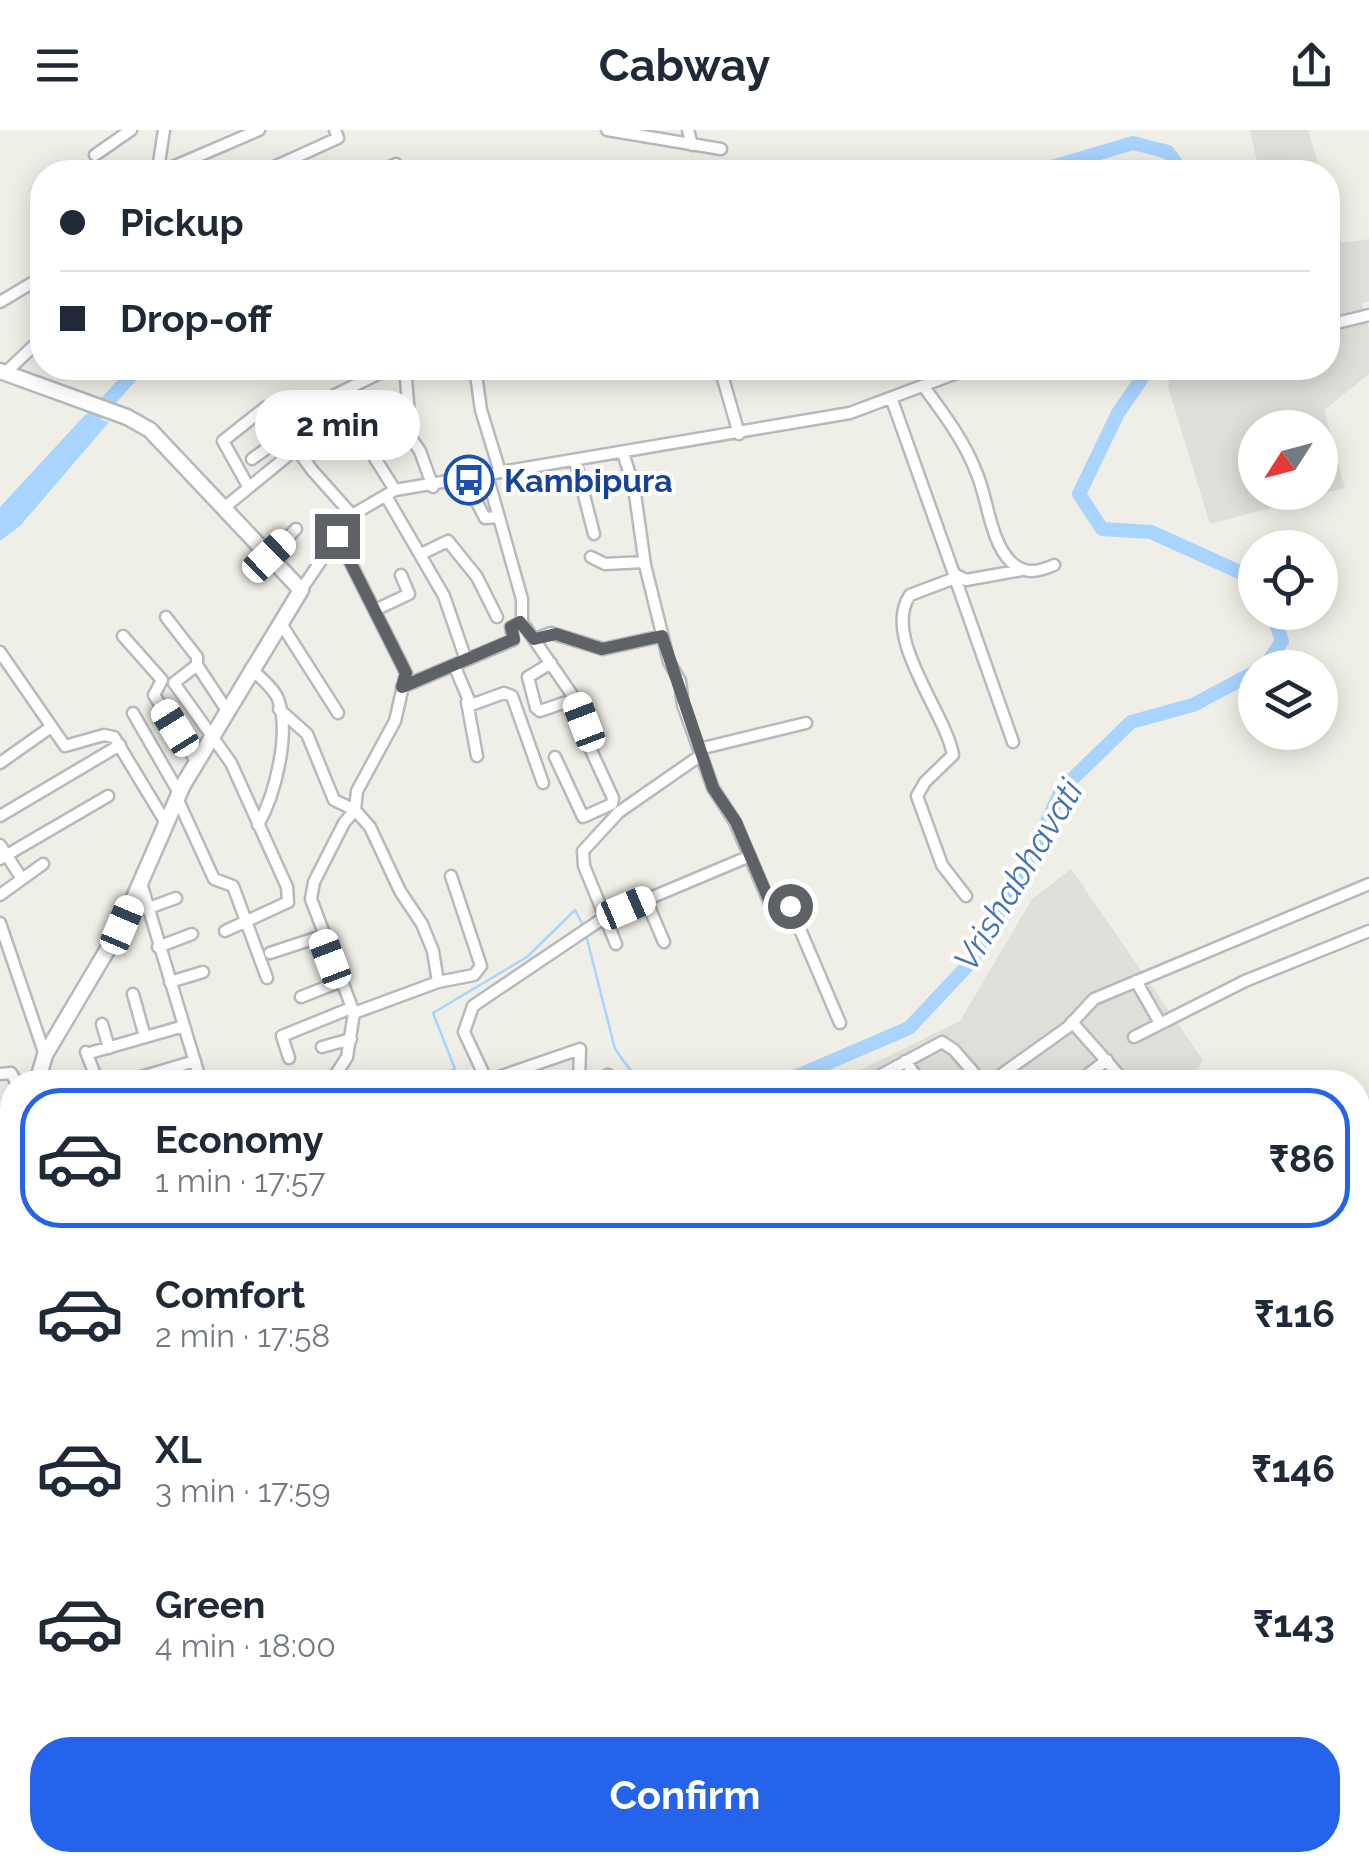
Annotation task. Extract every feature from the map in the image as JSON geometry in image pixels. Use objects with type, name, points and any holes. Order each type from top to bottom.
[{"type":"street","points":[[95,155],[131,130]]},
{"type":"street","points":[[156,160],[164,130]]},
{"type":"street","points":[[189,160],[259,130]]},
{"type":"street","points":[[289,160],[338,138],[334,130]]},
{"type":"street","points":[[607,130],[648,134],[722,150]]},
{"type":"street","points":[[688,130],[692,144]]},
{"type":"street","points":[[0,302],[30,284]]},
{"type":"street","points":[[1340,321],[1369,315]]},
{"type":"street","points":[[30,348],[2,372],[76,402],[127,417],[150,430],[301,590]]},
{"type":"street","points":[[366,380],[335,396],[444,596],[466,660]]},
{"type":"street","points":[[405,380],[410,438],[420,451],[432,487]]},
{"type":"street","points":[[476,380],[500,472]]},
{"type":"street","points":[[724,380],[740,434]]},
{"type":"street","points":[[41,1070],[45,1055],[122,925],[196,762],[250,668],[352,514],[390,493],[850,413],[941,380]]},
{"type":"street","points":[[924,387],[952,425],[978,474],[1007,560],[1022,570]]},
{"type":"street","points":[[892,400],[1013,742]]},
{"type":"street","points":[[248,486],[224,438],[266,406],[296,449],[352,514]]},
{"type":"street","points":[[252,460],[286,434]]},
{"type":"street","points":[[224,508],[296,449]]},
{"type":"street","points":[[624,453],[662,636],[713,788],[734,819],[772,907],[790,906],[840,1023]]},
{"type":"street","points":[[575,460],[594,534]]},
{"type":"street","points":[[486,476],[522,599],[522,622],[575,700],[589,746],[614,798],[612,804],[583,817],[555,757]]},
{"type":"street","points":[[466,481],[485,518],[499,517]]},
{"type":"street","points":[[269,556],[296,529]]},
{"type":"street","points":[[337,536],[406,673],[395,721],[357,791],[356,810],[344,823],[314,882],[310,899],[352,1010],[351,1039],[337,1070]]},
{"type":"street","points":[[421,554],[448,542],[476,578],[497,617]]},
{"type":"street","points":[[590,557],[605,564],[644,562]]},
{"type":"street","points":[[966,896],[942,865],[917,796],[925,782],[953,755],[946,726],[930,705],[907,646],[906,600],[955,576],[966,580],[1022,570],[1038,572],[1054,565]]},
{"type":"street","points":[[374,610],[409,594],[402,574]]},
{"type":"street","points":[[166,618],[197,657],[197,665],[226,710]]},
{"type":"street","points":[[280,622],[338,713]]},
{"type":"street","points":[[402,687],[514,639],[511,627],[522,622]]},
{"type":"street","points":[[534,639],[556,634],[602,649],[662,636]]},
{"type":"street","points":[[124,636],[162,680],[154,695],[196,762]]},
{"type":"street","points":[[0,652],[68,747],[104,734],[112,735],[166,823]]},
{"type":"street","points":[[551,663],[528,677],[536,708],[540,711],[575,700]]},
{"type":"street","points":[[454,664],[467,702],[477,756]]},
{"type":"street","points":[[197,665],[174,684],[231,763],[287,888],[288,902],[225,931]]},
{"type":"street","points":[[250,668],[276,696],[279,709],[276,783],[258,825]]},
{"type":"street","points":[[467,702],[471,705],[508,692],[512,696],[542,783]]},
{"type":"street","points":[[279,709],[308,736],[334,800],[356,810],[370,828],[400,892],[420,920],[433,951],[438,982]]},
{"type":"street","points":[[134,713],[178,795],[214,879],[231,883],[267,978]]},
{"type":"street","points":[[616,944],[584,866],[583,851],[620,812],[700,752],[806,722]]},
{"type":"street","points":[[0,763],[51,727]]},
{"type":"street","points":[[0,816],[120,745]]},
{"type":"street","points":[[22,879],[2,853],[108,796]]},
{"type":"street","points":[[482,1070],[464,1032],[473,1006],[605,917],[750,856]]},
{"type":"street","points":[[0,895],[43,864]]},
{"type":"street","points":[[289,1058],[282,1036],[438,982],[474,974],[482,966],[451,876]]},
{"type":"street","points":[[141,881],[146,909],[198,1070]]},
{"type":"street","points":[[1007,1070],[1072,1022],[1094,998],[1369,884]]},
{"type":"street","points":[[146,909],[176,898]]},
{"type":"street","points":[[646,900],[664,942]]},
{"type":"street","points":[[0,923],[45,1055]]},
{"type":"street","points":[[1134,1037],[1259,975],[1369,931]]},
{"type":"street","points":[[158,946],[192,934]]},
{"type":"street","points":[[270,953],[322,936]]},
{"type":"street","points":[[170,982],[204,972]]},
{"type":"street","points":[[1136,981],[1160,1023]]},
{"type":"street","points":[[302,997],[339,982]]},
{"type":"street","points":[[133,994],[145,1037]]},
{"type":"street","points":[[1072,1022],[1115,1070]]},
{"type":"street","points":[[102,1024],[109,1048]]},
{"type":"street","points":[[95,1070],[90,1052],[184,1026]]},
{"type":"street","points":[[322,1047],[351,1039]]},
{"type":"street","points":[[889,1070],[942,1042],[970,1070]]},
{"type":"street","points":[[519,1070],[580,1049],[580,1070]]},
{"type":"street","points":[[1094,1070],[1107,1060]]},
{"type":"street","points":[[165,1070],[195,1061]]},
{"type":"street","points":[[905,1061],[912,1070]]},
{"type":"shaded area","points":[[1250,130],[1308,130],[1317,160],[1257,160]]},
{"type":"shaded area","points":[[1340,236],[1342,243],[1369,239],[1369,301],[1362,304],[1369,329],[1369,374],[1324,410],[1238,410],[1238,510],[1262,510],[1210,524],[1168,387],[1169,380],[1340,380]]},
{"type":"shaded area","points":[[1338,462],[1345,488],[1338,490]]},
{"type":"shaded area","points":[[1071,869],[1203,1060],[1196,1070],[860,1070],[960,1021],[1032,899]]},
{"type":"water","points":[[85,415],[109,422],[20,526],[0,541],[0,507]]},
{"type":"waterway","name":"Vrishabhavati","points":[[1076,160],[1133,143],[1168,152],[1174,160]]},
{"type":"waterway","name":"Vrishabhavati","points":[[82,430],[127,380]]},
{"type":"waterway","name":"Vrishabhavati","points":[[1141,380],[1118,413],[1079,494],[1102,529],[1151,532],[1238,571]]},
{"type":"waterway","name":"Vrishabhavati","points":[[1276,650],[1282,641],[1278,630]]},
{"type":"waterway","name":"Vrishabhavati","points":[[811,1070],[909,1028],[971,962],[1028,862],[1062,789],[1131,722],[1193,705],[1238,681]]},
{"type":"waterway","points":[[453,1070],[433,1013],[527,957],[575,910],[584,927]]},
{"type":"waterway","points":[[586,935],[615,1049],[630,1070]]},
{"type":"place","name":"Kambipura","points":[[469,480]]},
{"type":"route","points":[[337,536],[406,673],[402,687],[514,639],[511,627],[520,622],[534,639],[556,634],[602,649],[662,636],[669,664],[680,680],[682,705],[713,788],[736,822],[772,907],[790,906]]}]
